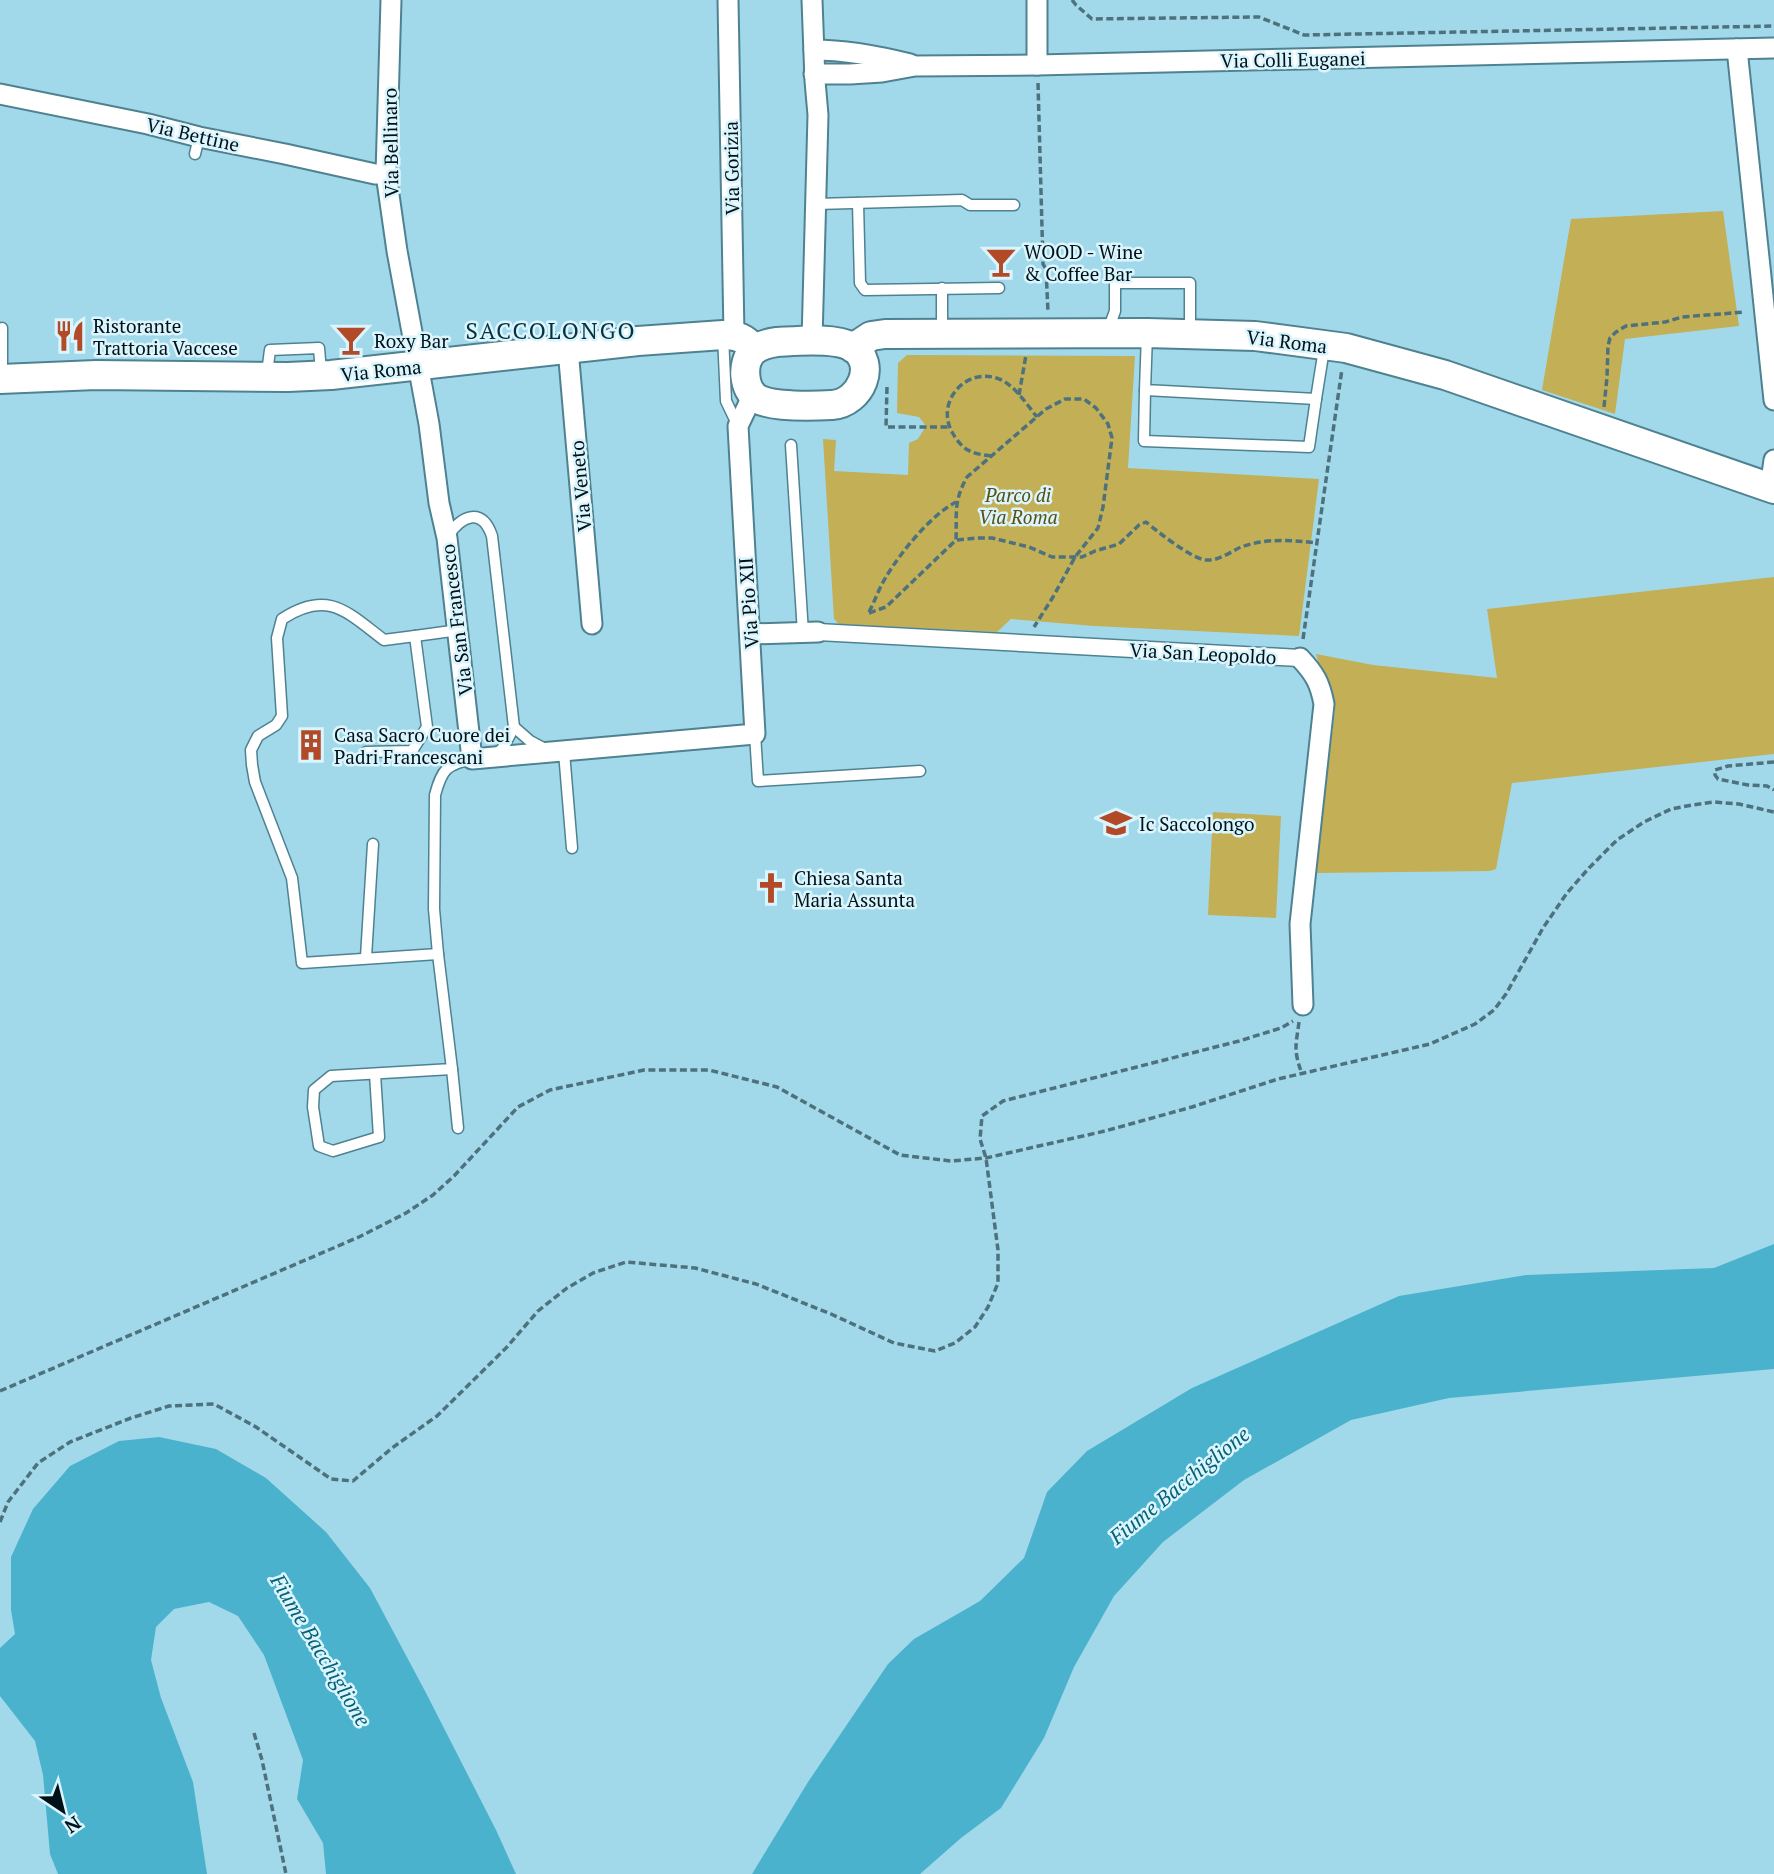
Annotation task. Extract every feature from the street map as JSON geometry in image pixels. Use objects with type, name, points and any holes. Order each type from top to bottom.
[{"type":"main road","name":"Via Roma","points":[[1,379],[96,375],[322,376],[638,341],[737,340],[764,344],[812,334],[853,348],[871,336],[885,334],[1147,333],[1255,336],[1333,354],[1395,360],[1704,466],[1773,475]]},
{"type":"main road","points":[[737,340],[748,357],[745,372],[749,391],[755,398],[766,403],[787,405],[832,405],[850,399],[858,392],[864,374],[860,356],[853,348]]},
{"type":"street","name":"Via Bellinaro","points":[[391,0],[386,174],[397,251],[419,367]]},
{"type":"street","name":"Via Gorizia","points":[[728,0],[737,340]]},
{"type":"street","points":[[811,0],[818,115],[812,334]]},
{"type":"street","points":[[1037,0],[1037,65]]},
{"type":"street","points":[[1737,48],[1774,400]]},
{"type":"street","name":"Via Colli Euganei","points":[[814,74],[882,72],[915,65],[1037,65],[1774,48]]},
{"type":"street","points":[[814,50],[841,50],[915,65]]},
{"type":"street","points":[[818,115],[832,85],[850,74]]},
{"type":"street","name":"Via Bettine","points":[[0,94],[148,124],[197,146],[285,154],[386,174]]},
{"type":"street","name":"Via Veneto","points":[[568,349],[593,624]]},
{"type":"street","name":"Via San Francesco","points":[[419,367],[439,503],[447,538],[458,630],[482,758]]},
{"type":"street","points":[[738,426],[748,405],[755,398]]},
{"type":"street","name":"Via Pio XII","points":[[738,426],[755,734]]},
{"type":"street","name":"Via San Leopoldo","points":[[750,634],[867,635],[1300,658],[1321,686],[1324,704],[1300,924],[1302,1009]]},
{"type":"street","points":[[482,758],[755,734]]},
{"type":"lane","points":[[816,204],[962,200],[970,205],[1014,205]]},
{"type":"lane","points":[[859,203],[860,283],[864,290],[999,288]]},
{"type":"lane","points":[[1107,333],[1115,311],[1115,283],[1190,283],[1190,334]]},
{"type":"lane","points":[[942,288],[942,334]]},
{"type":"lane","points":[[1,379],[2,328]]},
{"type":"lane","points":[[1147,333],[1144,441],[1309,447],[1316,399],[1333,354]]},
{"type":"lane","name":"Via Pio XII","points":[[737,340],[726,401],[738,426]]},
{"type":"lane","points":[[1145,390],[1316,399]]},
{"type":"lane","points":[[790,445],[811,633]]},
{"type":"lane","points":[[447,538],[456,524],[473,517],[484,522],[492,536],[514,727],[503,748],[482,758],[455,763],[447,769],[440,777],[435,795],[434,909],[458,1128]]},
{"type":"lane","points":[[438,954],[302,963],[292,878],[255,782],[251,750],[258,736],[276,725],[282,716],[277,638],[282,619],[299,607],[331,604],[351,615],[384,640],[458,630]]},
{"type":"lane","points":[[366,752],[412,751],[427,727],[415,636]]},
{"type":"lane","points":[[514,727],[530,741],[558,752],[572,848]]},
{"type":"lane","name":"Via Pio XII","points":[[755,734],[758,781],[920,771]]},
{"type":"lane","points":[[366,957],[373,844]]},
{"type":"lane","points":[[375,1074],[379,1137],[333,1151],[318,1146],[313,1107],[314,1090],[331,1076],[452,1069]]},
{"type":"path","points":[[1072,0],[1092,19],[1259,17],[1304,34],[1774,26]]},
{"type":"path","points":[[1037,65],[1043,264],[1046,269],[1048,318]]},
{"type":"path","points":[[1602,416],[1608,346],[1610,338],[1616,332],[1626,326],[1665,322],[1682,317],[1763,310]]},
{"type":"path","points":[[1018,395],[1027,349]]},
{"type":"path","points":[[1300,658],[1317,543],[1333,354]]},
{"type":"path","points":[[991,456],[968,450],[956,439],[949,427],[947,403],[955,391],[967,381],[982,376],[998,378],[1018,395],[1037,417]]},
{"type":"path","points":[[887,381],[886,428],[949,427]]},
{"type":"path","points":[[956,540],[955,512],[959,491],[967,477],[1046,409],[1065,399],[1084,399],[1096,408],[1108,424],[1112,438],[1098,528],[1075,557],[1023,643]]},
{"type":"path","points":[[867,635],[869,613],[886,577],[933,518],[957,502]]},
{"type":"path","points":[[869,613],[886,607],[956,540],[992,538],[1029,547],[1052,557],[1082,557],[1119,544],[1146,522],[1189,554],[1203,560],[1215,559],[1241,548],[1281,539],[1317,543]]},
{"type":"path","points":[[1774,762],[1728,766],[1715,770],[1715,775],[1718,779],[1767,786],[1774,790]]},
{"type":"path","points":[[0,1391],[359,1237],[406,1213],[433,1195],[454,1176],[517,1107],[550,1090],[643,1070],[709,1070],[777,1087],[900,1155],[951,1161],[986,1158],[1105,1131],[1278,1079],[1430,1044],[1452,1035],[1475,1024],[1494,1010],[1567,892],[1617,840],[1644,822],[1671,809],[1714,802],[1739,804],[1774,812]]},
{"type":"path","points":[[1302,1009],[1295,1042],[1296,1059],[1302,1074]]},
{"type":"path","points":[[0,1522],[8,1502],[38,1463],[71,1442],[169,1406],[214,1404],[256,1427],[331,1479],[353,1481],[392,1448],[437,1416],[506,1348],[538,1311],[593,1273],[626,1262],[695,1268],[756,1284],[894,1343],[934,1351],[955,1343],[975,1327],[988,1307],[998,1283],[998,1250],[986,1158],[980,1139],[982,1116],[1003,1101],[1281,1028],[1295,1020],[1302,1009]]},
{"type":"path","points":[[254,1733],[286,1874]]},
{"type":"green space","points":[[1723,211],[1739,326],[1625,339],[1615,414],[1542,390],[1571,219]]},
{"type":"green space","name":"Parco di Via Roma","points":[[907,355],[1135,356],[1128,468],[1319,479],[1299,636],[1011,619],[997,632],[839,624],[834,619],[823,439],[836,440],[834,471],[908,475],[909,443],[918,439],[926,426],[919,417],[897,413],[898,363]]},
{"type":"green space","points":[[1774,577],[1774,754],[1512,783],[1496,869],[1490,871],[1315,873],[1335,710],[1331,690],[1316,654],[1373,665],[1497,678],[1487,609]]},
{"type":"green space","points":[[1213,812],[1281,816],[1276,918],[1208,915]]},
{"type":"water","name":"Fiume Bacchiglione","points":[[1774,1244],[1774,1369],[1449,1398],[1351,1420],[1244,1480],[1163,1542],[1114,1596],[1074,1667],[1044,1738],[1001,1808],[920,1874],[752,1874],[808,1782],[888,1664],[914,1639],[980,1601],[1024,1558],[1047,1492],[1087,1451],[1192,1388],[1399,1296],[1526,1275],[1714,1268]]},
{"type":"water","name":"Fiume Bacchiglione","points":[[159,1437],[216,1449],[266,1478],[326,1532],[370,1588],[496,1830],[516,1874],[326,1874],[323,1843],[297,1799],[303,1760],[264,1655],[238,1616],[209,1602],[174,1609],[156,1627],[151,1660],[161,1698],[193,1782],[207,1874],[58,1874],[50,1854],[43,1775],[35,1741],[0,1696],[0,1648],[15,1634],[11,1610],[11,1557],[33,1509],[70,1466],[119,1441]]},
{"type":"place","name":"WOOD - Wine & Coffee Bar","points":[[1001,262]]},
{"type":"place","name":"Ristorante Trattoria Vaccese","points":[[70,336]]},
{"type":"place","name":"Roxy Bar","points":[[351,340]]},
{"type":"place","name":"Casa Sacro Cuore dei Padri Francescani","points":[[311,745]]},
{"type":"place","name":"Ic Saccolongo","points":[[1116,823]]},
{"type":"place","name":"Chiesa Santa Maria Assunta","points":[[771,888]]},
{"type":"district","name":"SACCOLONGO","points":[[551,330]]}]
